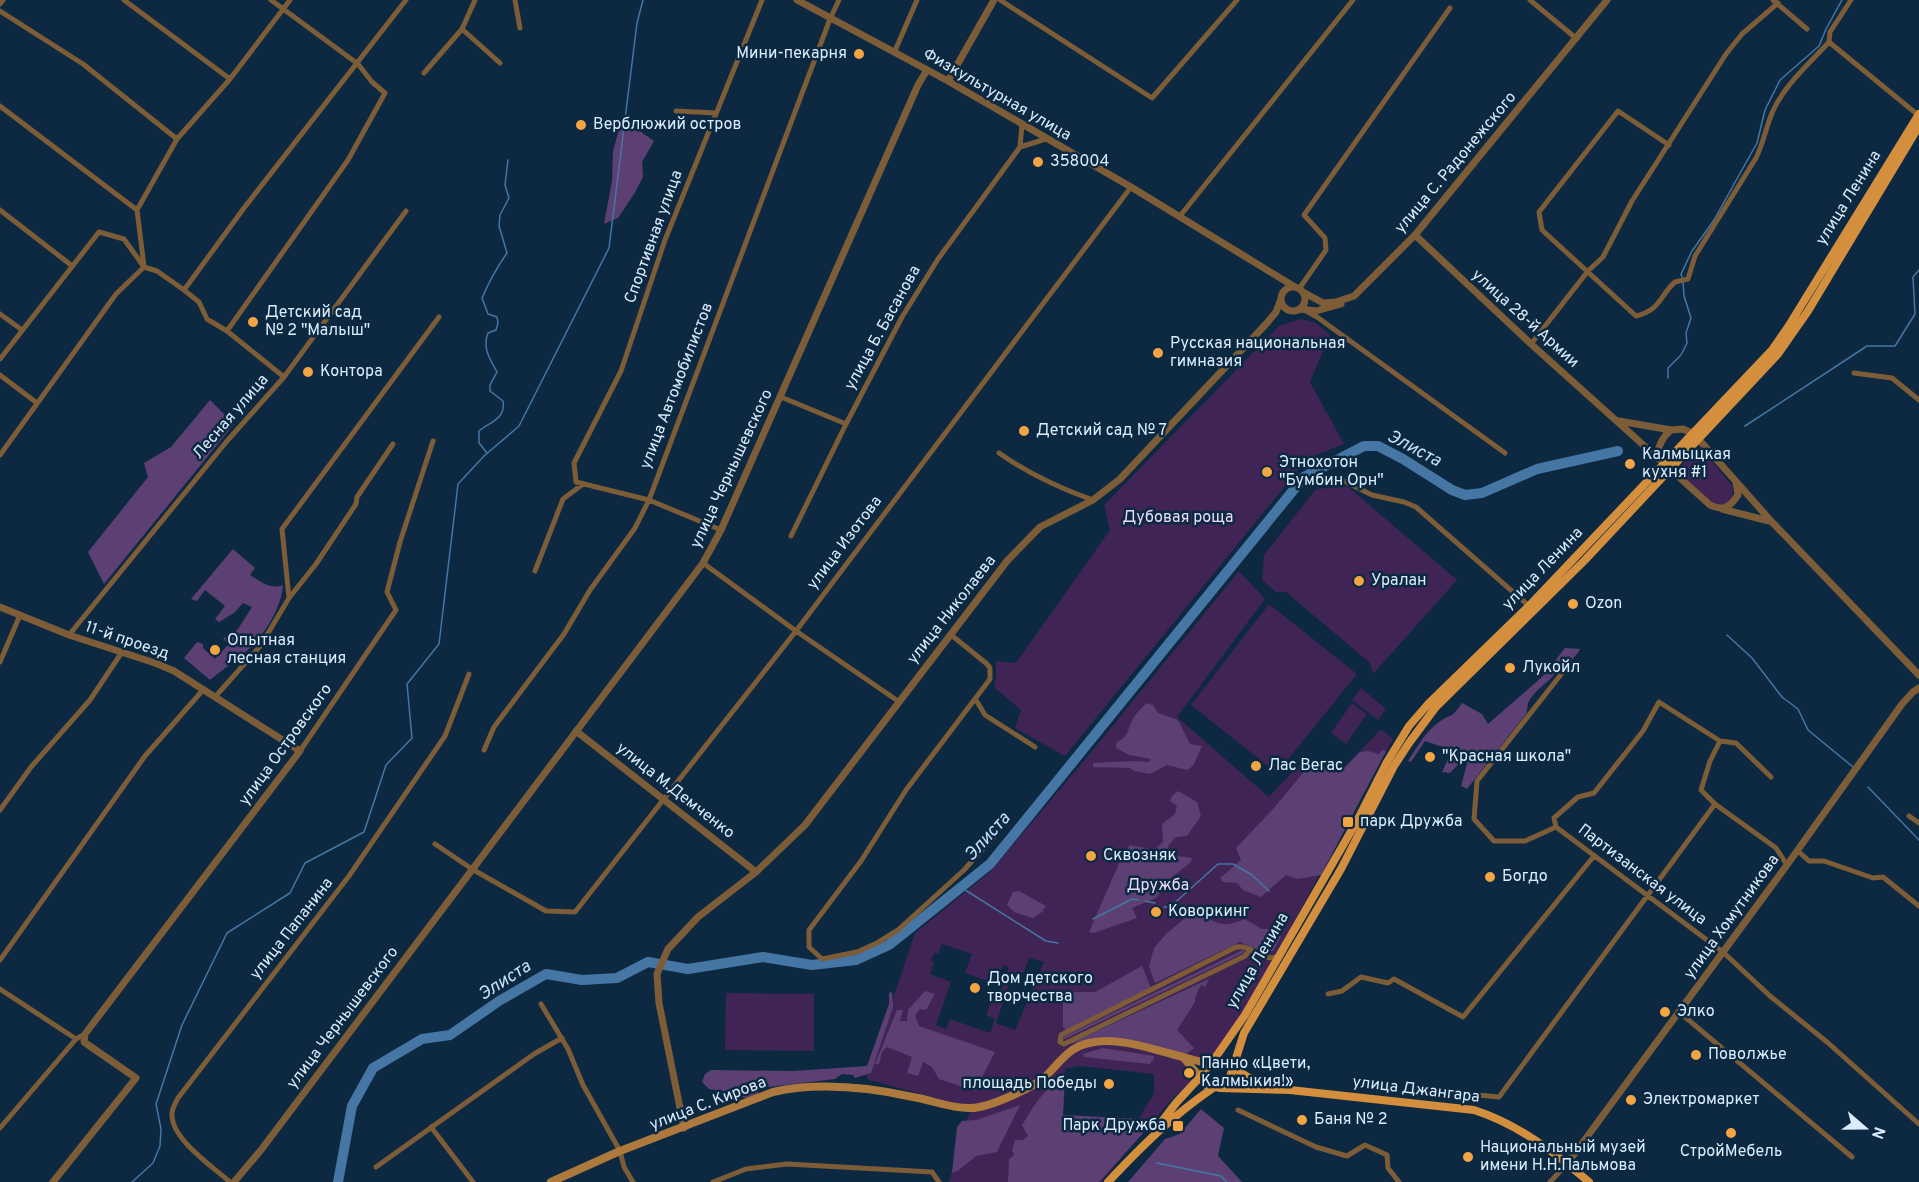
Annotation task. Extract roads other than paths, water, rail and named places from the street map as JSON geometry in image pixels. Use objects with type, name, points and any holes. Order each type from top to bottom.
[{"type":"main road","name":"улица Ленина","points":[[1697,437],[1777,343],[1919,114]]},
{"type":"main road","name":"улица Ленина","points":[[1213,1061],[1245,1015],[1279,957],[1409,726],[1429,703],[1667,468],[1778,354],[1919,126]]},
{"type":"main road","name":"улица Ленина","points":[[1232,1066],[1244,1033],[1341,869],[1408,743],[1435,708],[1534,612],[1667,468]]},
{"type":"main road","name":"улица С. Кирова","points":[[551,1182],[620,1151],[772,1092],[799,1087],[867,1089],[972,1108],[1024,1091],[1045,1077],[1071,1051],[1086,1043],[1103,1041],[1125,1043],[1202,1062],[1213,1061]]},
{"type":"main road","points":[[1183,1057],[1206,1085],[1216,1088]]},
{"type":"main road","points":[[1108,1182],[1149,1139],[1183,1108],[1224,1085],[1230,1077],[1232,1066],[1224,1061],[1213,1061],[1176,1103],[1149,1139]]},
{"type":"main road","name":"улица Джангара","points":[[1232,1066],[1251,1078],[1290,1090]]},
{"type":"main road","name":"улица Джангара","points":[[1216,1088],[1290,1090],[1474,1110],[1509,1124],[1589,1182]]},
{"type":"street","points":[[0,4],[3,0]]},
{"type":"street","points":[[124,0],[230,80]]},
{"type":"street","points":[[227,331],[348,160],[385,93],[372,82],[358,64],[271,0]]},
{"type":"street","points":[[144,267],[137,210],[177,139],[230,80],[290,0]]},
{"type":"street","points":[[184,290],[244,208],[406,0]]},
{"type":"street","points":[[424,73],[462,29],[475,0]]},
{"type":"street","points":[[514,0],[520,28]]},
{"type":"street","name":"Спортивная улица","points":[[583,484],[576,482],[574,462],[621,370],[665,240],[762,0]]},
{"type":"street","name":"Физкультурная улица","points":[[797,0],[948,81],[1180,216],[1299,290]]},
{"type":"street","name":"улица Автомобилистов","points":[[484,750],[494,727],[564,634],[590,590],[635,528],[649,500],[838,0]]},
{"type":"street","points":[[894,52],[917,0]]},
{"type":"street","points":[[948,81],[994,0]]},
{"type":"street","points":[[1000,0],[1152,98],[1237,0]]},
{"type":"street","points":[[1180,216],[1353,0]]},
{"type":"street","points":[[1530,0],[1577,39]]},
{"type":"street","name":"улица С. Радонежского","points":[[1354,296],[1415,235],[1607,0]]},
{"type":"street","points":[[1669,145],[1618,111],[1539,213],[1542,230],[1636,316],[1649,313],[1663,299],[1671,286],[1678,281],[1686,280],[1695,256],[1756,158],[1764,142],[1772,113],[1786,89],[1829,42],[1830,32],[1851,0]]},
{"type":"street","points":[[1531,344],[1603,256],[1632,201],[1726,54],[1742,34],[1775,2],[1808,29]]},
{"type":"street","points":[[1299,290],[1326,250],[1325,238],[1304,215],[1450,8]]},
{"type":"street","points":[[0,11],[83,64],[177,139]]},
{"type":"street","points":[[462,29],[500,63]]},
{"type":"street","points":[[1829,42],[1919,114]]},
{"type":"street","name":"улица Чернышевского","points":[[232,1182],[261,1150],[703,563],[721,530],[918,85],[927,70]]},
{"type":"street","points":[[0,106],[137,210]]},
{"type":"street","points":[[676,111],[716,113]]},
{"type":"street","points":[[1022,125],[1020,147],[1046,139]]},
{"type":"street","name":"улица Б. Басанова","points":[[791,536],[902,317],[938,259],[1020,147]]},
{"type":"street","name":"улица Изотова","points":[[472,869],[546,911],[575,912],[796,631],[1131,187]]},
{"type":"street","points":[[0,210],[71,265]]},
{"type":"street","name":"Лесная улица","points":[[69,635],[227,441],[284,377],[406,211]]},
{"type":"street","points":[[0,360],[71,265],[99,232],[124,239],[144,267],[157,271],[184,290],[199,302],[207,319],[227,331],[284,377]]},
{"type":"street","name":"улица 28-й Армии","points":[[1415,235],[1701,498],[1719,508],[1771,521]]},
{"type":"street","points":[[0,455],[116,294],[144,267]]},
{"type":"street","points":[[1273,275],[1279,284],[1281,298],[1287,310],[1327,309],[1354,296]]},
{"type":"street","points":[[1281,298],[1288,288],[1299,290],[1323,303],[1336,302],[1354,296]]},
{"type":"street","points":[[1298,310],[1305,299],[1299,290]]},
{"type":"street","name":"улица Николаева","points":[[684,1128],[659,1003],[657,974],[668,949],[698,917],[756,872],[805,825],[1006,561],[1040,527],[1093,500],[1120,478],[1267,323],[1276,312],[1281,298]]},
{"type":"street","points":[[1267,323],[1279,316],[1298,310],[1317,317],[1505,453]]},
{"type":"street","points":[[0,314],[22,330]]},
{"type":"street","points":[[289,598],[282,529],[439,317]]},
{"type":"street","points":[[1854,373],[1892,378],[1919,400]]},
{"type":"street","points":[[0,375],[37,403]]},
{"type":"street","points":[[781,397],[846,424]]},
{"type":"street","points":[[1619,421],[1671,430],[1683,429],[1697,437],[1771,521],[1919,675]]},
{"type":"street","points":[[1656,457],[1665,434],[1671,430]]},
{"type":"street","name":"улица Островского","points":[[0,1128],[76,1039],[85,1034],[300,751],[396,610],[387,592],[400,542],[433,441]]},
{"type":"street","points":[[215,697],[261,645],[289,598],[316,564],[393,444]]},
{"type":"street","points":[[999,453],[1028,473],[1093,500]]},
{"type":"street","points":[[1336,477],[1372,495],[1416,507],[1529,606]]},
{"type":"street","points":[[1719,508],[1731,505],[1738,495],[1736,482]]},
{"type":"street","points":[[535,571],[563,500],[583,484],[649,500],[721,530]]},
{"type":"street","points":[[703,563],[898,701]]},
{"type":"street","name":"11-й проезд","points":[[0,607],[69,635],[174,671],[300,751]]},
{"type":"street","points":[[0,662],[20,615]]},
{"type":"street","points":[[951,634],[990,668],[990,679],[906,790],[861,861],[809,930],[809,947],[822,958],[857,952],[877,944],[898,930],[964,870],[997,832]]},
{"type":"street","points":[[0,810],[32,767],[90,700],[122,652]]},
{"type":"street","name":"Партизанская улица","points":[[1570,663],[1477,781],[1474,819],[1494,841],[1526,841],[1556,827],[1723,952],[1770,996],[1827,1042],[1919,1124]]},
{"type":"street","name":"улица Папанина","points":[[232,1182],[188,1145],[174,1128],[171,1113],[178,1098],[356,868],[445,736],[469,674]]},
{"type":"street","name":"улица Хомутникова","points":[[1567,1164],[1798,851],[1902,704],[1919,688]]},
{"type":"street","points":[[0,960],[145,756],[203,690]]},
{"type":"street","points":[[976,700],[985,715],[1035,747]]},
{"type":"street","points":[[1556,827],[1554,818],[1578,797],[1594,793],[1643,731],[1659,702],[1720,741],[1736,743],[1771,777]]},
{"type":"street","name":"улица М.Демченко","points":[[576,731],[756,872]]},
{"type":"street","points":[[1720,741],[1710,761],[1701,790],[1715,804],[1776,848],[1787,865]]},
{"type":"street","points":[[1457,1093],[1499,1097],[1715,804]]},
{"type":"street","points":[[1909,816],[1919,823]]},
{"type":"street","points":[[435,844],[472,869]]},
{"type":"street","points":[[1798,851],[1809,861],[1824,861],[1873,878],[1883,878],[1919,906]]},
{"type":"street","points":[[1328,994],[1342,991],[1361,977],[1388,983],[1394,979],[1463,1017],[1594,856]]},
{"type":"street","points":[[1250,950],[1235,962],[1064,1044],[1060,1042],[1061,1035],[1236,947],[1243,946],[1265,958],[1279,957]]},
{"type":"street","points":[[0,989],[76,1039]]},
{"type":"street","points":[[541,1004],[562,1038],[583,1085],[620,1151],[624,1167],[633,1182]]},
{"type":"street","points":[[1678,1012],[1852,1157]]},
{"type":"street","points":[[53,1182],[136,1078],[84,1042],[85,1034]]},
{"type":"street","points":[[376,1167],[534,1054],[562,1038]]},
{"type":"street","points":[[1238,1110],[1316,1147],[1347,1156],[1365,1145],[1387,1155],[1388,1168],[1399,1182]]},
{"type":"street","points":[[431,1127],[473,1182]]},
{"type":"street","points":[[713,1182],[746,1169],[787,1164],[932,1172],[939,1182]]},
{"type":"street","points":[[1550,1182],[1567,1164]]},
{"type":"waterway","points":[[132,1182],[153,1163],[160,1146],[161,1129],[156,1104],[182,1025],[227,933],[290,893],[305,863],[364,832],[386,765],[412,738],[407,684],[439,644],[458,484],[484,456],[519,426],[609,248],[637,23],[643,0]]},
{"type":"waterway","points":[[1682,277],[1681,274],[1692,251],[1714,220],[1757,143],[1765,110],[1780,80],[1819,46],[1842,0]]},
{"type":"waterway","points":[[487,453],[479,443],[479,431],[500,416],[503,401],[490,391],[490,385],[497,372],[486,344],[488,333],[496,330],[497,317],[488,314],[482,298],[507,253],[499,226],[500,215],[509,198],[505,185],[508,160]]},
{"type":"waterway","name":"Элиста","points":[[1745,426],[1867,346],[1895,346],[1915,314],[1913,277],[1919,270]]},
{"type":"waterway","points":[[1668,378],[1668,368],[1681,355],[1687,343],[1686,333],[1691,318],[1684,296],[1683,282]]},
{"type":"waterway","name":"Элиста","points":[[338,1182],[352,1106],[373,1068],[422,1039],[450,1035],[499,1001],[546,974],[582,980],[617,978],[648,962],[688,969],[763,957],[812,965],[856,960],[889,945],[990,864],[1304,477],[1364,446],[1378,446],[1452,490],[1465,495],[1482,493],[1537,469],[1618,451]]},
{"type":"waterway","points":[[1727,635],[1752,658],[1782,697],[1798,709],[1808,730],[1853,767]]},
{"type":"waterway","points":[[1868,787],[1919,840]]},
{"type":"waterway","points":[[1164,907],[1170,907],[1218,864],[1233,864],[1252,875],[1269,891]]},
{"type":"waterway","points":[[962,888],[1046,941],[1058,943]]},
{"type":"waterway","points":[[1093,919],[1132,899],[1139,900]]},
{"type":"waterway","points":[[1145,901],[1155,903]]},
{"type":"waterway","points":[[1157,1163],[1221,1176],[1227,1182]]},
{"type":"place","name":"Мини-пекарня","points":[[859,54]]},
{"type":"place","name":"Верблюжий остров","points":[[581,125]]},
{"type":"place","name":"358004","points":[[1038,162]]},
{"type":"place","name":"Детский сад № 2 \"Малыш\"","points":[[253,322]]},
{"type":"place","name":"Русская национальная гимназия","points":[[1158,353]]},
{"type":"place","name":"Контора","points":[[308,372]]},
{"type":"place","name":"Детский сад № 7","points":[[1024,431]]},
{"type":"place","name":"Калмыцкая кухня #1","points":[[1630,464]]},
{"type":"place","name":"Этнохотон \"Бумбин Орн\"","points":[[1267,472]]},
{"type":"place","name":"Уралан","points":[[1359,581]]},
{"type":"place","name":"Ozon","points":[[1573,604]]},
{"type":"place","name":"Опытная лесная станция","points":[[215,650]]},
{"type":"place","name":"Лукойл","points":[[1510,668]]},
{"type":"place","name":"\"Красная школа\"","points":[[1430,757]]},
{"type":"place","name":"Лас Вегас","points":[[1256,766]]},
{"type":"place","name":"парк Дружба","points":[[1348,822]]},
{"type":"place","name":"Сквозняк","points":[[1091,856]]},
{"type":"place","name":"Богдо","points":[[1490,877]]},
{"type":"place","name":"Коворкинг","points":[[1156,912]]},
{"type":"place","name":"Дом детского творчества","points":[[975,988]]},
{"type":"place","name":"Элко","points":[[1665,1012]]},
{"type":"place","name":"Поволжье","points":[[1696,1055]]},
{"type":"place","name":"Панно «Цвети, Калмыкия!»","points":[[1189,1073]]},
{"type":"place","name":"площадь Победы","points":[[1109,1084]]},
{"type":"place","name":"Электромаркет","points":[[1631,1100]]},
{"type":"place","name":"Баня № 2","points":[[1302,1120]]},
{"type":"place","name":"Парк Дружба","points":[[1178,1126]]},
{"type":"place","name":"СтройМебель","points":[[1731,1133]]},
{"type":"place","name":"Национальный музей имени Н.Н.Пальмова","points":[[1468,1157]]},
{"type":"park label","name":"Дубовая роща","points":[[1178,518]]},
{"type":"park label","name":"Дружба","points":[[1158,886]]}]
